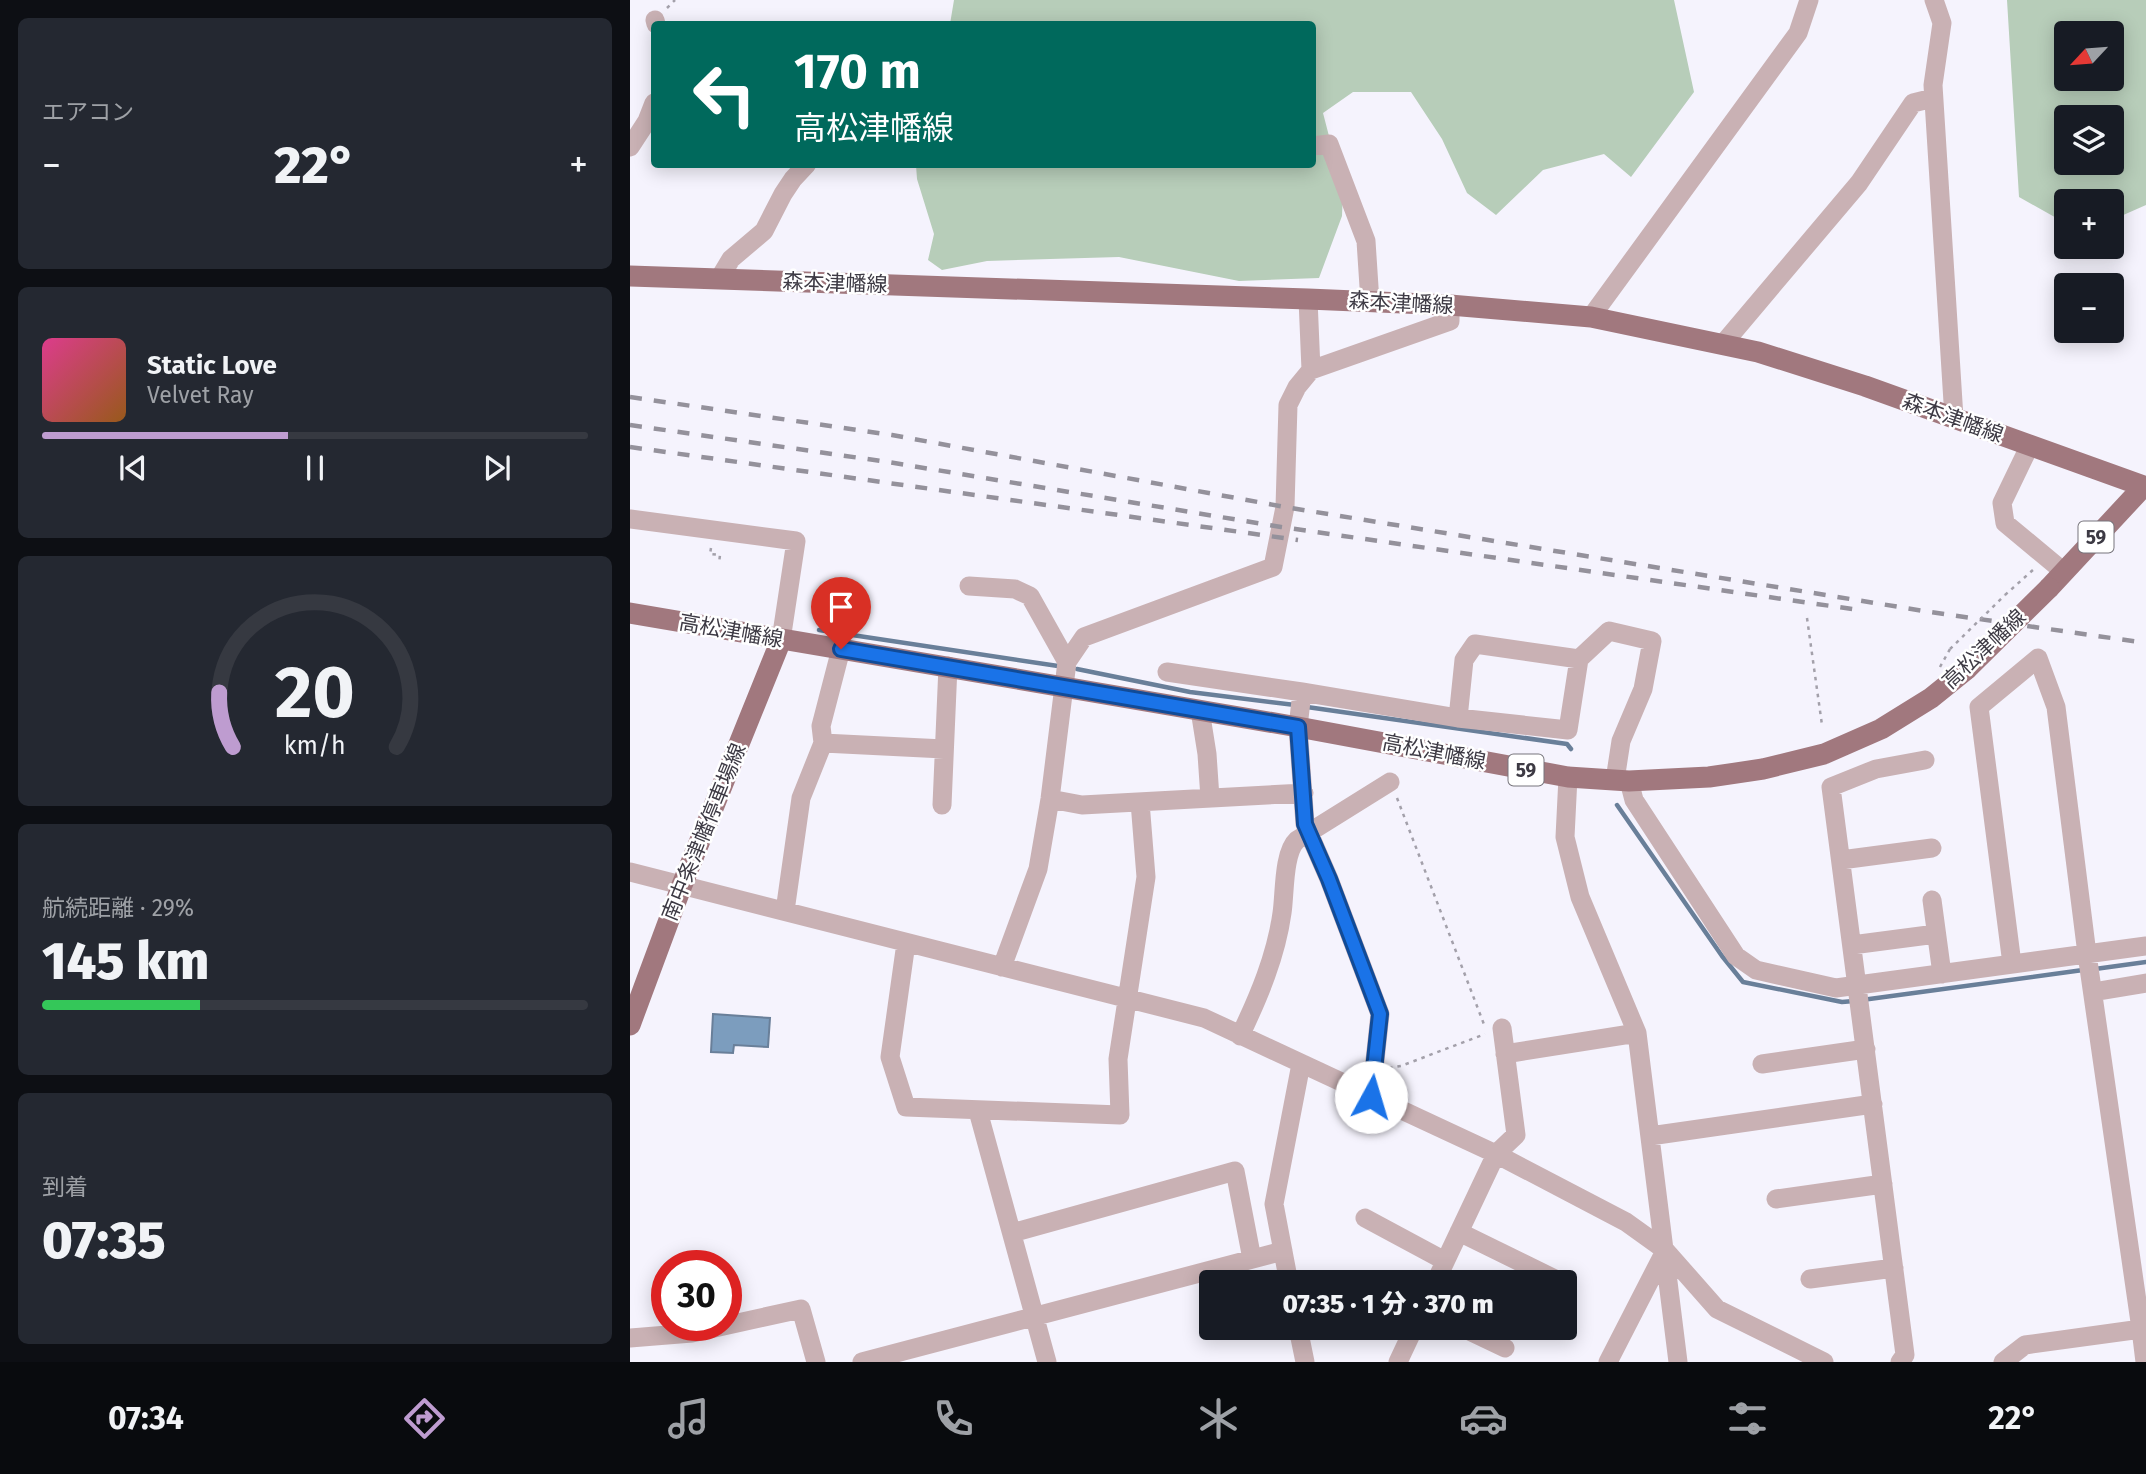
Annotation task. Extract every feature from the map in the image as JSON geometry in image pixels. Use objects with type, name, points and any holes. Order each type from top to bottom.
[{"type":"main road","name":"森本津幡線","points":[[630,276],[1450,305],[1591,317],[1758,352],[2145,486]]},
{"type":"main road","name":"高松津幡線","points":[[630,613],[1200,710],[1299,707],[1568,778],[1622,780],[1723,775],[1763,769],[1824,754],[1881,729],[1931,698],[1967,669],[2049,588],[2145,486]]},
{"type":"main road","name":"南中条津幡停車場線","points":[[630,1025],[682,885],[781,640]]},
{"type":"street","points":[[1591,317],[1798,33],[1810,0]]},
{"type":"street","points":[[1934,0],[1942,23],[1933,98],[1954,418]]},
{"type":"street","points":[[1723,344],[1859,183],[1913,103],[1933,98]]},
{"type":"street","points":[[630,148],[651,111]]},
{"type":"street","points":[[1316,146],[1329,144],[1366,241],[1370,302]]},
{"type":"street","points":[[719,279],[731,259],[764,231],[783,194],[803,168]]},
{"type":"street","points":[[1308,299],[1311,370]]},
{"type":"street","points":[[1002,967],[1038,869],[1050,799],[1067,662],[1084,637],[1273,568],[1286,507],[1288,405],[1297,387],[1311,370],[1450,321],[1450,305]]},
{"type":"street","points":[[2030,445],[2002,503],[2005,523],[2064,572]]},
{"type":"street","points":[[630,519],[796,541],[781,640]]},
{"type":"street","points":[[969,586],[1015,589],[1030,596],[1067,662]]},
{"type":"street","points":[[1167,672],[1299,707],[1458,718],[1568,730],[1579,659],[1609,631],[1652,641],[1643,689],[1621,741],[1622,780],[1736,956],[1756,970],[1859,995],[1941,974],[2012,964],[2090,972],[2146,983]]},
{"type":"street","points":[[1458,718],[1464,660],[1475,644],[1579,659]]},
{"type":"street","points":[[785,911],[801,798],[823,743],[821,726],[841,649]]},
{"type":"street","points":[[2012,964],[1979,707],[2038,658],[2056,707],[2145,1362]]},
{"type":"street","points":[[942,805],[948,666]]},
{"type":"street","points":[[1299,707],[1305,824],[1329,879],[1380,1014],[1371,1097]]},
{"type":"street","points":[[1200,710],[1210,798]]},
{"type":"street","points":[[823,743],[944,750]]},
{"type":"street","points":[[1900,1362],[1905,1355],[1831,787],[1876,769],[1925,760]]},
{"type":"street","points":[[1568,778],[1565,836],[1580,897],[1637,1033],[1678,1362]]},
{"type":"street","points":[[1240,1036],[1258,999],[1274,952],[1282,914],[1289,849],[1297,840],[1390,782]]},
{"type":"street","points":[[1050,799],[1082,805],[1304,793]]},
{"type":"street","points":[[906,943],[890,1057],[906,1107],[1120,1115],[1118,1059],[1146,877],[1140,802]]},
{"type":"street","points":[[1841,860],[1932,848]]},
{"type":"street","points":[[630,872],[1203,1018],[1496,1154],[1626,1222],[1665,1250],[1717,1309],[1824,1362]]},
{"type":"street","points":[[1931,900],[1941,974]]},
{"type":"street","points":[[1852,945],[1936,933]]},
{"type":"street","points":[[2090,972],[2146,946]]},
{"type":"street","points":[[1441,1270],[1496,1154],[1516,1135],[1502,1028]]},
{"type":"street","points":[[1506,1054],[1637,1033]]},
{"type":"street","points":[[1762,1064],[1866,1049]]},
{"type":"street","points":[[1287,1270],[1274,1204],[1301,1064]]},
{"type":"street","points":[[1650,1136],[1873,1104]]},
{"type":"street","points":[[978,1111],[1047,1362]]},
{"type":"street","points":[[1012,1233],[1235,1171],[1252,1259]]},
{"type":"street","points":[[1776,1199],[1883,1184]]},
{"type":"street","points":[[1366,1218],[1445,1261]]},
{"type":"street","points":[[1459,1232],[1536,1270]]},
{"type":"street","points":[[1608,1362],[1665,1250]]},
{"type":"street","points":[[862,1362],[1283,1251]]},
{"type":"street","points":[[1810,1279],[1894,1268]]},
{"type":"street","points":[[630,1338],[692,1333],[802,1309],[816,1362]]},
{"type":"street","points":[[2003,1362],[2025,1345],[2141,1329]]},
{"type":"street","points":[[1300,1340],[1304,1362]]},
{"type":"street","points":[[1401,1361],[1409,1340]]},
{"type":"street","points":[[1488,1340],[1504,1348]]},
{"type":"path","points":[[711,548],[710,554],[720,555],[719,563]]},
{"type":"path","points":[[1951,649],[2047,558]]},
{"type":"path","points":[[1807,618],[1822,724]]},
{"type":"path","points":[[1374,1071],[1401,1066],[1487,1034],[1390,782]]},
{"type":"green space","points":[[954,0],[1674,0],[1694,92],[1631,177],[1604,154],[1543,170],[1496,215],[1467,193],[1442,139],[1411,92],[1353,92],[1323,113],[1343,190],[1342,216],[1319,278],[1239,281],[1119,257],[987,261],[942,270],[928,260],[934,234],[917,179],[916,168],[1316,168],[1316,21],[950,21]]},
{"type":"green space","points":[[2007,0],[2146,0],[2146,205],[2124,215],[2124,189],[2054,189],[2054,217],[2019,197]]},
{"type":"water","points":[[713,1014],[770,1018],[768,1047],[734,1045],[733,1053],[711,1052]]},
{"type":"waterway","points":[[819,630],[1058,666]]},
{"type":"waterway","points":[[1077,669],[1190,692],[1295,705]]},
{"type":"waterway","points":[[1307,707],[1567,744],[1571,749]]},
{"type":"waterway","points":[[1617,805],[1743,982],[1842,1002],[1854,1001]]},
{"type":"waterway","points":[[2095,969],[2146,962]]},
{"type":"waterway","points":[[1862,1000],[2083,970]]},
{"type":"railway","points":[[630,397],[892,435],[1285,507],[1930,612],[2146,643]]},
{"type":"railway","points":[[630,425],[888,462],[1281,527],[1859,610]]},
{"type":"railway","points":[[630,447],[1298,540]]},
{"type":"route","points":[[841,649],[1298,727],[1305,824],[1329,879],[1380,1014],[1371,1097]]}]
